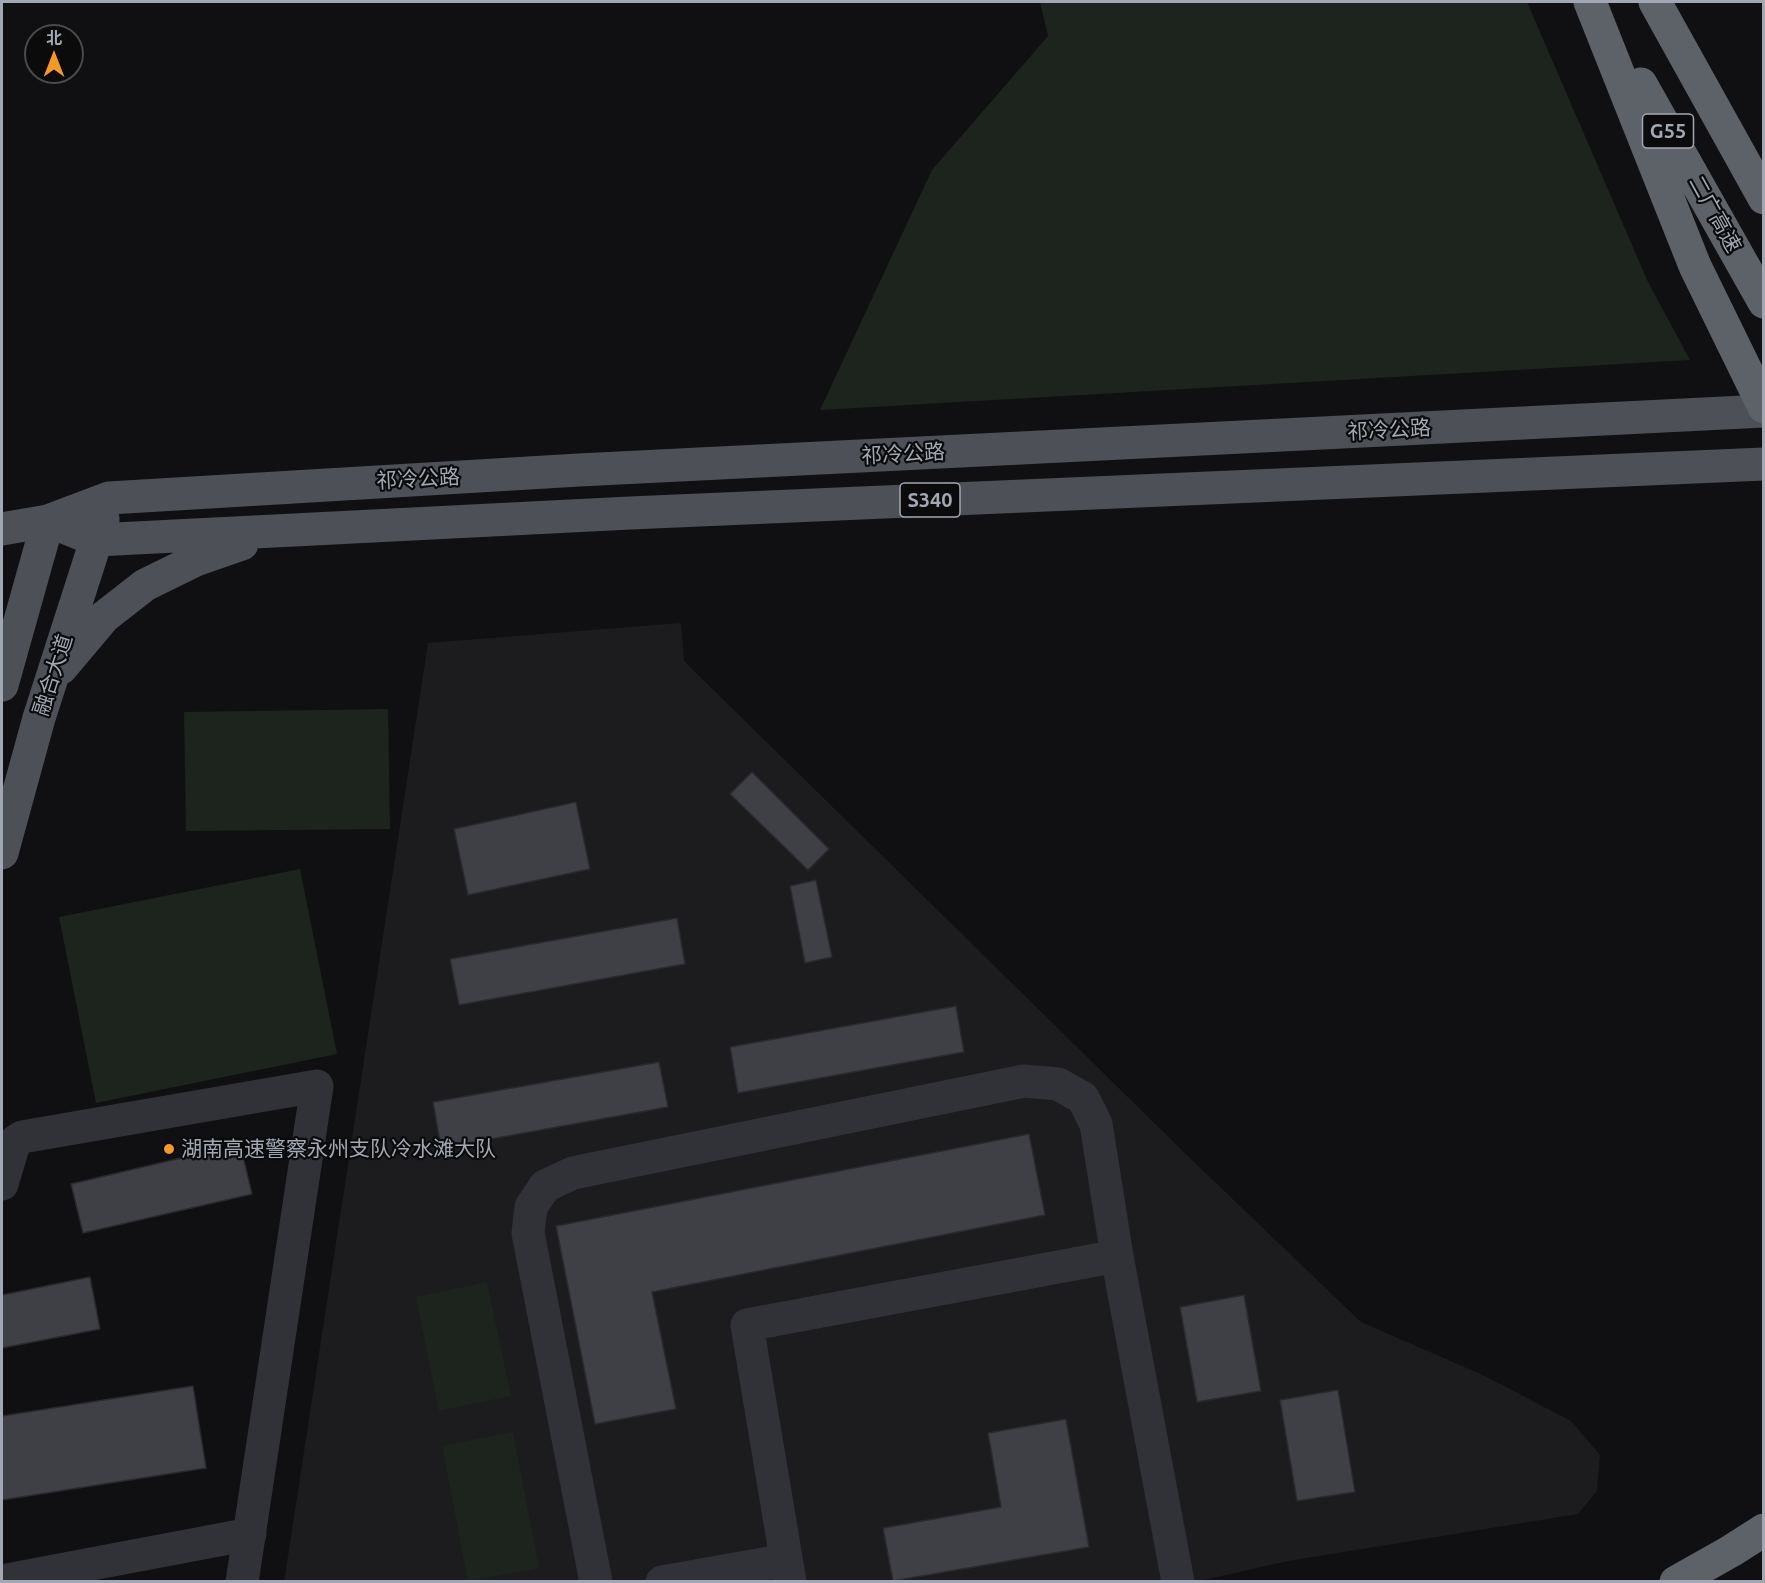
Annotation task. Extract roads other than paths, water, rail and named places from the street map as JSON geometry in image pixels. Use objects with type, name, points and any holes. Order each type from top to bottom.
[{"type":"highway","points":[[1590,2],[1695,266],[1764,409]]},
{"type":"highway","name":"二广高速","points":[[1595,2],[1764,302]]},
{"type":"highway","name":"G55","points":[[1654,2],[1764,198]]},
{"type":"highway","points":[[1676,1581],[1764,1530]]},
{"type":"main road","name":"祁冷公路","points":[[48,521],[109,498],[579,470],[1764,409]]},
{"type":"main road","name":"S340","points":[[2,529],[48,521],[96,540],[630,513],[1764,464]]},
{"type":"main road","name":"融合大道","points":[[2,853],[39,718],[109,498]]},
{"type":"main road","points":[[2,685],[48,521]]},
{"type":"main road","points":[[52,679],[104,617],[145,585],[196,560],[278,532]]},
{"type":"lane","points":[[596,1581],[528,1233],[531,1207],[544,1186],[573,1173],[1024,1081],[1058,1084],[1083,1098],[1096,1124],[1117,1256],[1178,1581]]},
{"type":"lane","points":[[2,1184],[13,1147],[22,1137],[317,1086],[243,1581]]},
{"type":"lane","points":[[662,1581],[788,1571],[747,1325],[1117,1256]]},
{"type":"lane","points":[[2,1581],[250,1534]]},
{"type":"place","name":"湖南高速警察永州支队冷水滩大队","points":[[169,1149]]}]
